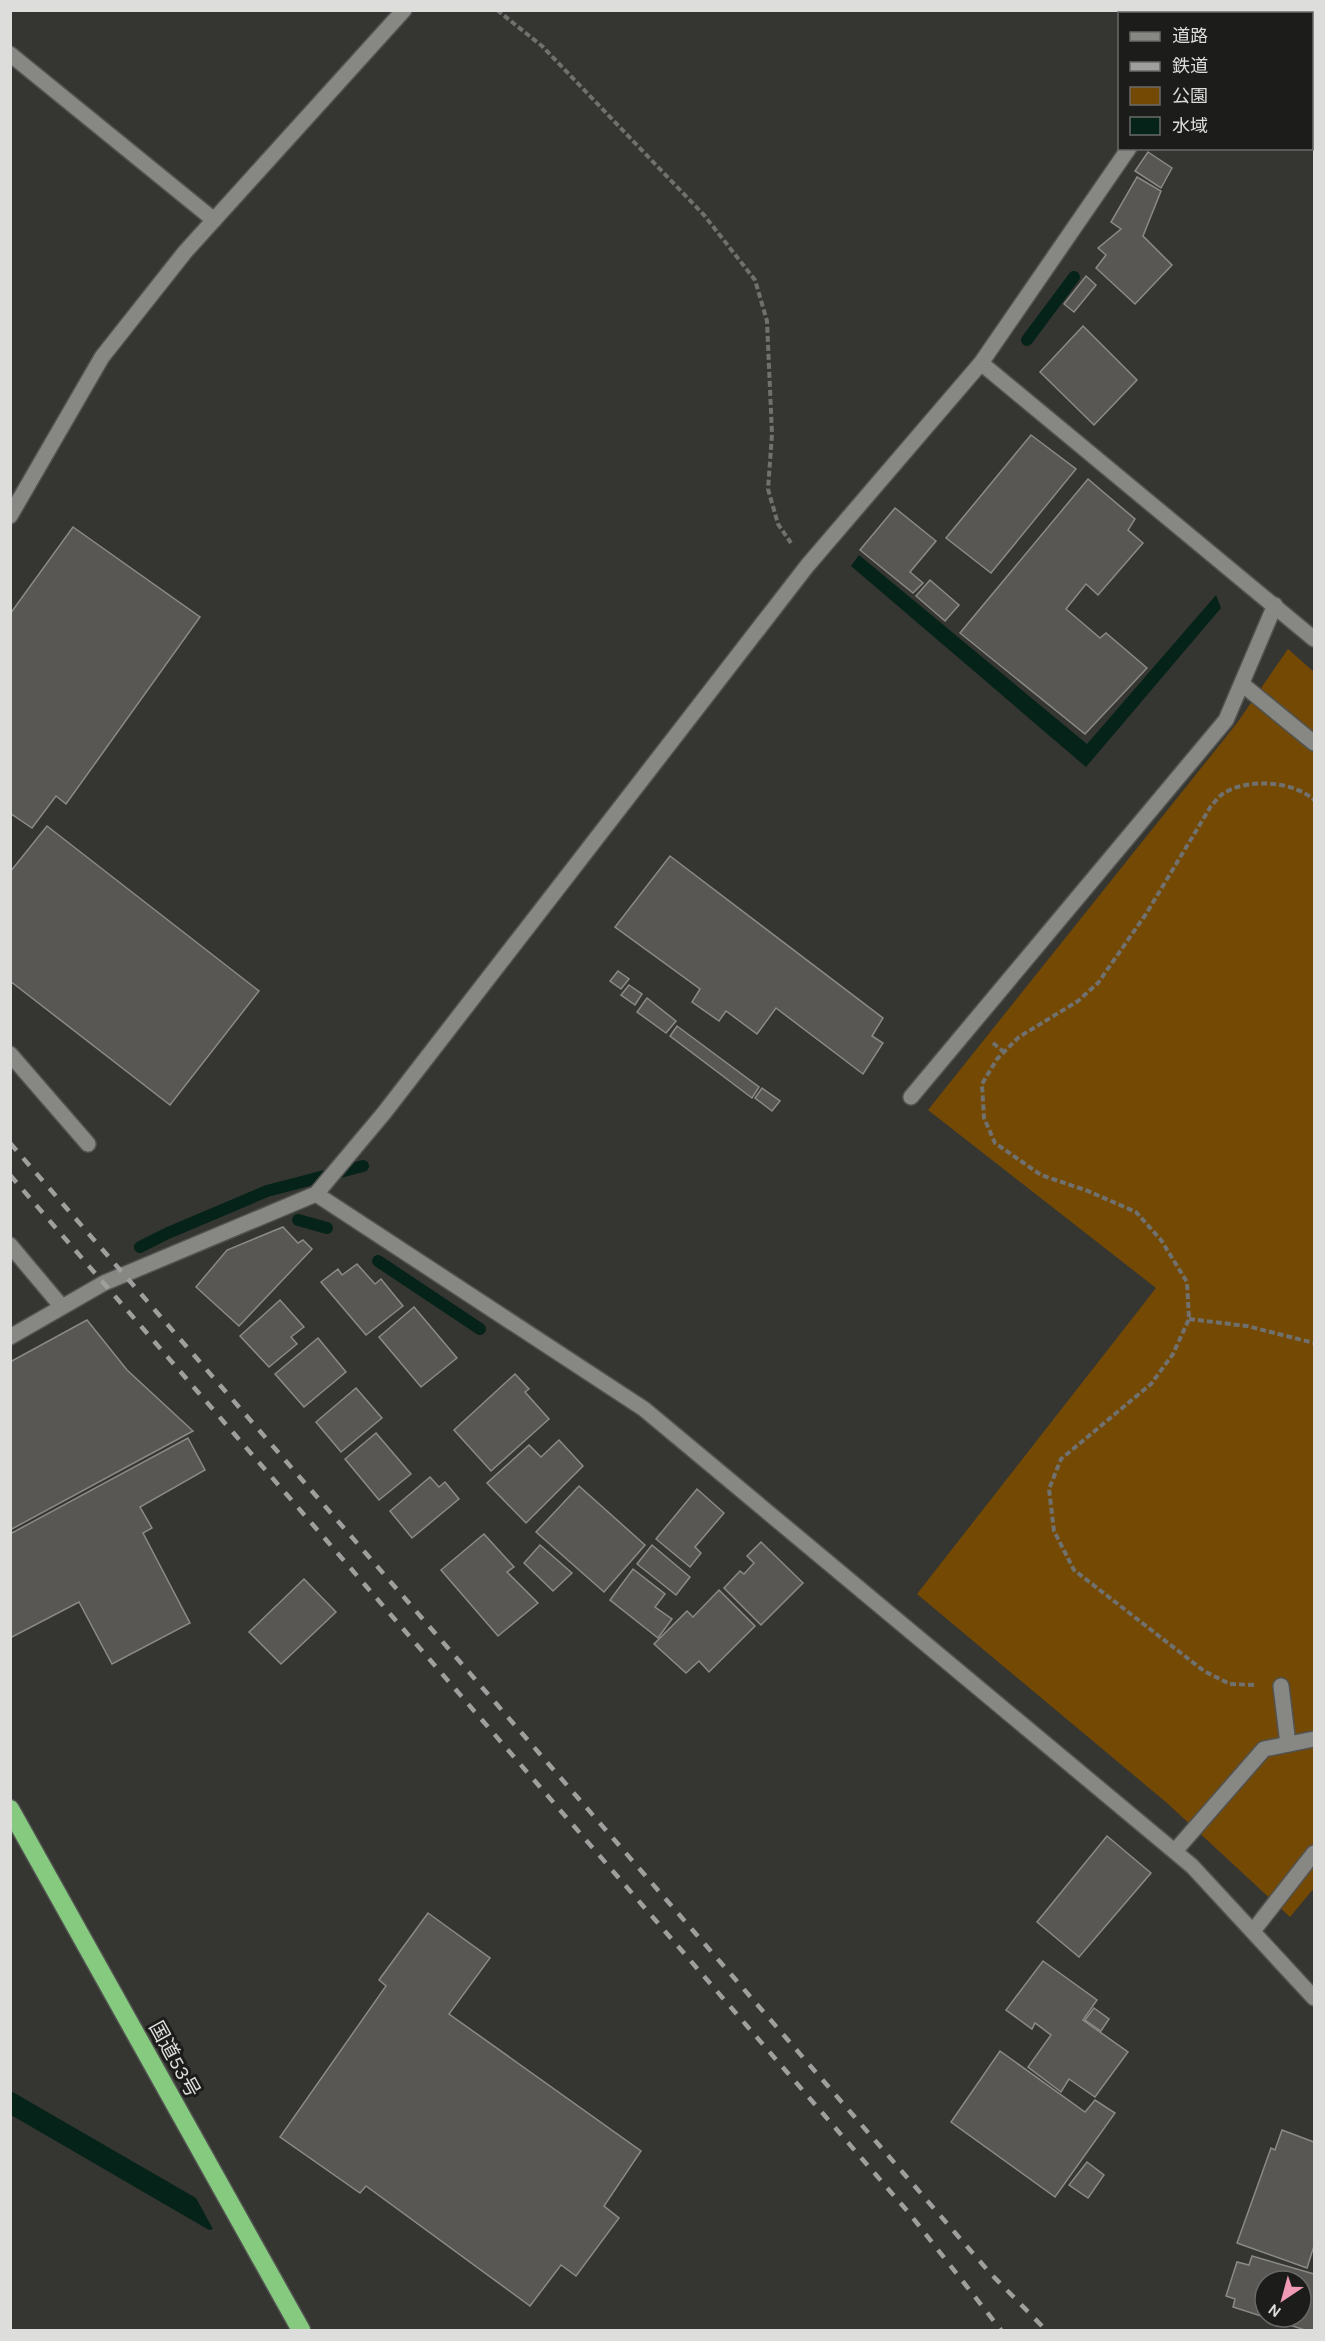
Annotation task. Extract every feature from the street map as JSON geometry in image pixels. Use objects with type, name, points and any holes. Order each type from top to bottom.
[{"type":"highway","name":"国道53号","points":[[10,1809],[301,2331]]},
{"type":"street","points":[[10,516],[102,357],[185,252],[404,10]]},
{"type":"street","points":[[10,54],[214,220]]},
{"type":"street","points":[[10,1337],[123,1275],[316,1194],[384,1113],[807,566],[981,363],[1128,150]]},
{"type":"street","points":[[981,363],[1314,639]]},
{"type":"street","points":[[911,1097],[1226,720],[1275,605]]},
{"type":"street","points":[[1242,684],[1314,743]]},
{"type":"street","points":[[10,1054],[88,1143]]},
{"type":"street","points":[[316,1194],[644,1409],[1175,1851],[1192,1866],[1314,1998]]},
{"type":"street","points":[[10,1245],[62,1307]]},
{"type":"street","points":[[1281,1686],[1288,1744]]},
{"type":"street","points":[[1175,1851],[1264,1749],[1314,1738]]},
{"type":"street","points":[[1253,1931],[1314,1853]]},
{"type":"path","points":[[497,10],[542,46],[704,215],[755,280],[767,321],[772,434],[768,489],[778,524],[807,566]]},
{"type":"path","points":[[1281,1686],[1230,1684],[1204,1671],[1074,1570],[1054,1531],[1049,1489],[1061,1459],[1151,1384],[1173,1354],[1189,1320],[1187,1282],[1161,1240],[1136,1212],[1041,1174],[995,1143],[984,1118],[982,1084],[997,1059],[1019,1037],[1078,1001],[1098,983],[1146,914],[1210,806],[1224,793],[1252,784],[1279,783],[1307,793],[1314,800]]},
{"type":"path","points":[[1189,1320],[1247,1326],[1314,1343]]},
{"type":"green space","points":[[1288,649],[1314,672],[1314,1888],[1290,1917],[1167,1803],[917,1594],[1156,1288],[928,1110],[1237,723]]},
{"type":"water","points":[[859,555],[1087,744],[1216,595],[1221,608],[1086,767],[851,566]]},
{"type":"water","points":[[11,2091],[196,2198],[213,2229],[209,2230],[11,2115]]},
{"type":"building","points":[[1148,152],[1172,168],[1161,188],[1135,171]]},
{"type":"building","points":[[1137,177],[1161,191],[1143,236],[1172,265],[1135,304],[1096,268],[1106,255],[1098,248],[1121,229],[1111,222]]},
{"type":"building","points":[[1086,276],[1096,285],[1074,312],[1064,304]]},
{"type":"building","points":[[1083,326],[1137,380],[1094,425],[1040,372]]},
{"type":"building","points":[[1031,435],[1076,469],[991,573],[946,538]]},
{"type":"building","points":[[1088,479],[1135,519],[1128,530],[1143,543],[1098,595],[1086,584],[1066,609],[1100,638],[1106,633],[1147,668],[1085,734],[960,633]]},
{"type":"building","points":[[895,508],[936,541],[910,572],[923,583],[913,593],[860,550]]},
{"type":"building","points":[[73,527],[200,617],[66,804],[56,796],[32,828],[10,813],[10,614]]},
{"type":"building","points":[[930,580],[959,605],[945,621],[916,596]]},
{"type":"building","points":[[47,826],[259,991],[170,1105],[10,981],[10,872]]},
{"type":"building","points":[[670,856],[883,1018],[872,1036],[883,1043],[863,1074],[776,1008],[757,1034],[726,1011],[719,1021],[692,1002],[700,989],[615,927]]},
{"type":"building","points":[[618,971],[629,979],[621,989],[610,981]]},
{"type":"building","points":[[629,985],[642,994],[635,1005],[621,995]]},
{"type":"building","points":[[647,998],[676,1021],[666,1033],[637,1012]]},
{"type":"building","points":[[677,1026],[759,1087],[752,1098],[670,1036]]},
{"type":"building","points":[[762,1088],[780,1101],[772,1111],[755,1098]]},
{"type":"building","points":[[283,1227],[298,1243],[303,1240],[312,1249],[239,1326],[196,1287],[227,1250]]},
{"type":"building","points":[[357,1264],[375,1284],[381,1279],[403,1306],[366,1335],[321,1282],[338,1269],[342,1275]]},
{"type":"building","points":[[280,1300],[304,1327],[291,1337],[297,1344],[269,1367],[240,1336]]},
{"type":"building","points":[[414,1307],[457,1358],[421,1387],[379,1337]]},
{"type":"building","points":[[87,1320],[127,1370],[193,1431],[10,1530],[10,1362]]},
{"type":"building","points":[[318,1338],[346,1372],[304,1407],[275,1374]]},
{"type":"building","points":[[515,1374],[529,1389],[525,1392],[549,1419],[491,1471],[454,1430]]},
{"type":"building","points":[[356,1388],[382,1418],[341,1452],[316,1422]]},
{"type":"building","points":[[376,1433],[411,1474],[379,1500],[345,1459]]},
{"type":"building","points":[[188,1438],[205,1470],[140,1507],[152,1528],[143,1533],[190,1623],[112,1664],[79,1602],[10,1638],[10,1534]]},
{"type":"building","points":[[559,1440],[583,1466],[526,1523],[487,1483],[529,1445],[541,1457]]},
{"type":"building","points":[[430,1477],[439,1487],[445,1482],[459,1499],[412,1538],[390,1511]]},
{"type":"building","points":[[579,1486],[645,1545],[604,1592],[536,1532]]},
{"type":"building","points":[[697,1489],[724,1513],[695,1547],[701,1553],[690,1567],[656,1539]]},
{"type":"building","points":[[484,1534],[514,1567],[507,1572],[538,1603],[498,1636],[441,1570]]},
{"type":"building","points":[[761,1542],[803,1583],[761,1625],[724,1588],[740,1571],[744,1574],[754,1563],[747,1556]]},
{"type":"building","points":[[540,1545],[572,1573],[553,1591],[524,1563]]},
{"type":"building","points":[[652,1545],[690,1577],[676,1595],[637,1564]]},
{"type":"building","points":[[633,1569],[665,1594],[655,1607],[672,1619],[658,1638],[610,1600]]},
{"type":"building","points":[[304,1579],[336,1612],[281,1664],[249,1632]]},
{"type":"building","points":[[719,1590],[755,1626],[709,1672],[699,1661],[686,1673],[654,1644],[687,1611],[693,1617]]},
{"type":"building","points":[[1107,1836],[1151,1873],[1079,1957],[1037,1922]]},
{"type":"building","points":[[428,1913],[490,1958],[449,2014],[641,2151],[604,2206],[619,2218],[576,2276],[561,2265],[530,2306],[366,2186],[360,2193],[280,2137],[386,1986],[379,1980]]},
{"type":"building","points":[[1043,1961],[1097,2000],[1083,2020],[1128,2052],[1095,2097],[1069,2079],[1061,2092],[1028,2067],[1051,2035],[1035,2023],[1032,2029],[1006,2010]]},
{"type":"building","points":[[1094,2008],[1109,2019],[1101,2031],[1085,2020]]},
{"type":"building","points":[[1000,2051],[1085,2112],[1095,2100],[1115,2113],[1055,2197],[951,2122]]},
{"type":"building","points":[[1282,2130],[1314,2142],[1314,2246],[1307,2268],[1237,2243],[1271,2148],[1275,2150]]},
{"type":"building","points":[[1087,2162],[1104,2175],[1088,2198],[1069,2185]]},
{"type":"building","points":[[1252,2256],[1297,2269],[1253,2269],[1253,2313],[1233,2307],[1235,2299],[1226,2296],[1237,2262],[1249,2265]]},
{"type":"building","points":[[1313,2274],[1314,2330],[1302,2329],[1313,2329]]},
{"type":"waterway","points":[[1027,340],[1074,277]]},
{"type":"waterway","points":[[140,1247],[267,1191],[363,1166]]},
{"type":"waterway","points":[[298,1220],[327,1228]]},
{"type":"waterway","points":[[378,1261],[480,1329]]},
{"type":"railway","points":[[10,1143],[990,2273],[1046,2330]]},
{"type":"railway","points":[[10,1175],[909,2213],[1001,2330]]}]
